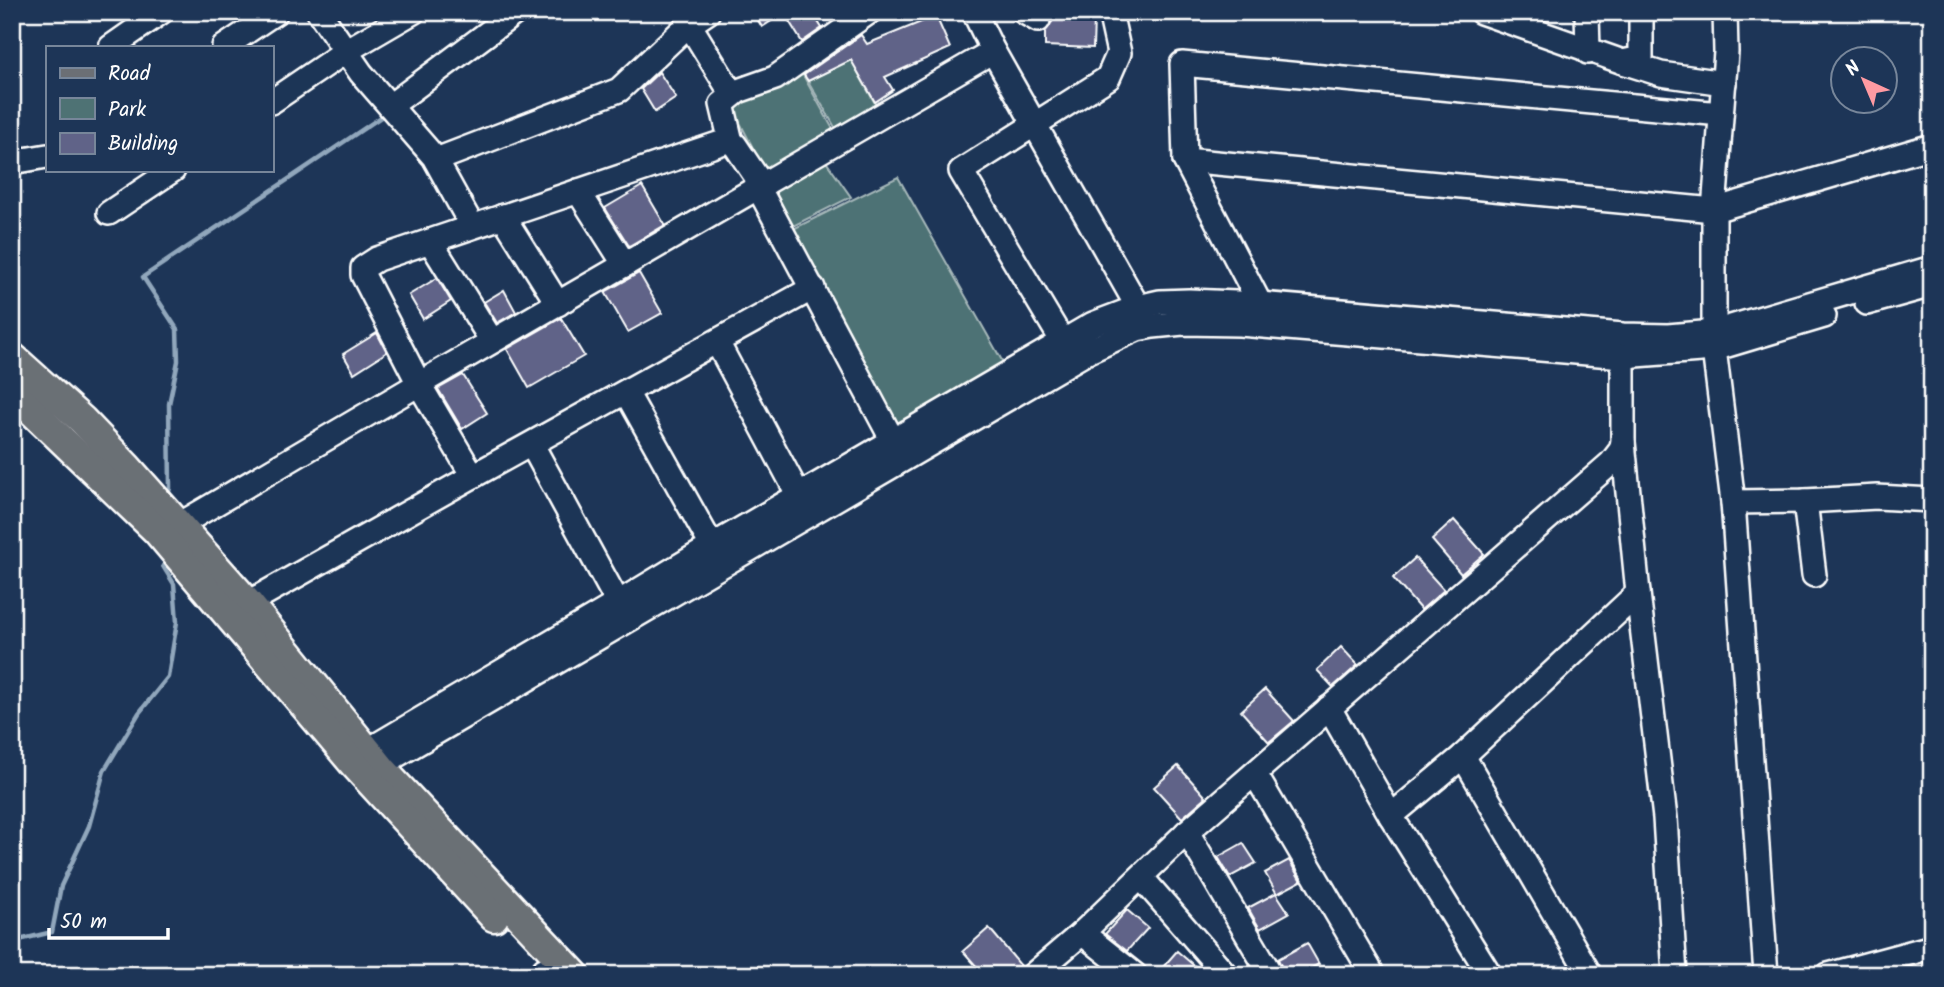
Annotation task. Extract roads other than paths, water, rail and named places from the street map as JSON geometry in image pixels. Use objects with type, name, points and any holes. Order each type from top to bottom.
[{"type":"main road","points":[[12,357],[89,427],[248,603],[366,764],[575,975]]},
{"type":"main road","points":[[12,391],[157,531],[366,764],[544,973]]},
{"type":"street","points":[[112,46],[161,12]]},
{"type":"street","points":[[225,46],[276,12]]},
{"type":"street","points":[[318,12],[361,73],[436,160],[472,226]]},
{"type":"street","points":[[273,101],[346,51],[413,12]]},
{"type":"street","points":[[390,106],[516,12]]},
{"type":"street","points":[[869,12],[775,78],[732,94],[721,106],[731,142],[760,186],[893,441]]},
{"type":"street","points":[[974,12],[1033,124],[1138,307]]},
{"type":"street","points":[[1024,12],[1038,20],[1039,12]]},
{"type":"street","points":[[1063,342],[961,171],[1108,78],[1119,53],[1110,12]]},
{"type":"street","points":[[1481,12],[1588,52],[1661,74],[1724,83]]},
{"type":"street","points":[[1587,12],[1588,52]]},
{"type":"street","points":[[1623,62],[1641,58],[1641,12]]},
{"type":"street","points":[[1725,12],[1726,51],[1714,210],[1714,341],[1733,502],[1766,975]]},
{"type":"street","points":[[436,160],[619,90],[699,18],[732,94]]},
{"type":"street","points":[[179,525],[993,51]]},
{"type":"street","points":[[1260,304],[1185,160],[1182,64],[1721,114]]},
{"type":"street","points":[[473,476],[419,384],[363,275],[363,268],[377,259],[472,226],[724,142],[731,142]]},
{"type":"street","points":[[1185,160],[1714,210],[1932,146]]},
{"type":"street","points":[[12,162],[46,156]]},
{"type":"street","points":[[110,213],[170,172]]},
{"type":"street","points":[[578,191],[625,265]]},
{"type":"street","points":[[503,216],[558,304]]},
{"type":"street","points":[[430,241],[492,341]]},
{"type":"street","points":[[366,764],[712,546],[1093,324],[1138,307],[1174,301],[1260,304],[1714,341],[1932,268]]},
{"type":"street","points":[[366,764],[1089,351],[1137,329],[1183,323],[1240,324],[1623,356],[1714,341],[1932,285]]},
{"type":"street","points":[[248,603],[813,288]]},
{"type":"street","points":[[717,342],[799,496]]},
{"type":"street","points":[[1623,356],[1623,442],[1665,818],[1675,975]]},
{"type":"street","points":[[626,392],[712,546]]},
{"type":"street","points":[[1033,975],[1082,933],[1187,832],[1611,463],[1621,450],[1623,442]]},
{"type":"street","points":[[532,444],[618,603]]},
{"type":"street","points":[[1733,502],[1877,497],[1932,500]]},
{"type":"street","points":[[1805,501],[1814,575]]},
{"type":"street","points":[[1391,816],[1463,756],[1638,593]]},
{"type":"street","points":[[1329,708],[1391,816],[1490,975]]},
{"type":"street","points":[[1463,756],[1590,975]]},
{"type":"street","points":[[1255,774],[1373,975]]},
{"type":"street","points":[[1187,832],[1271,975]]},
{"type":"street","points":[[1141,877],[1226,975]]},
{"type":"street","points":[[1082,933],[1135,975]]},
{"type":"street","points":[[1828,975],[1932,947]]},
{"type":"waterway","points":[[168,495],[169,404],[178,361],[177,329],[143,277],[384,115]]},
{"type":"waterway","points":[[12,945],[19,940],[52,932],[61,886],[89,826],[104,771],[139,713],[168,677],[177,622],[174,584],[163,566]]}]
